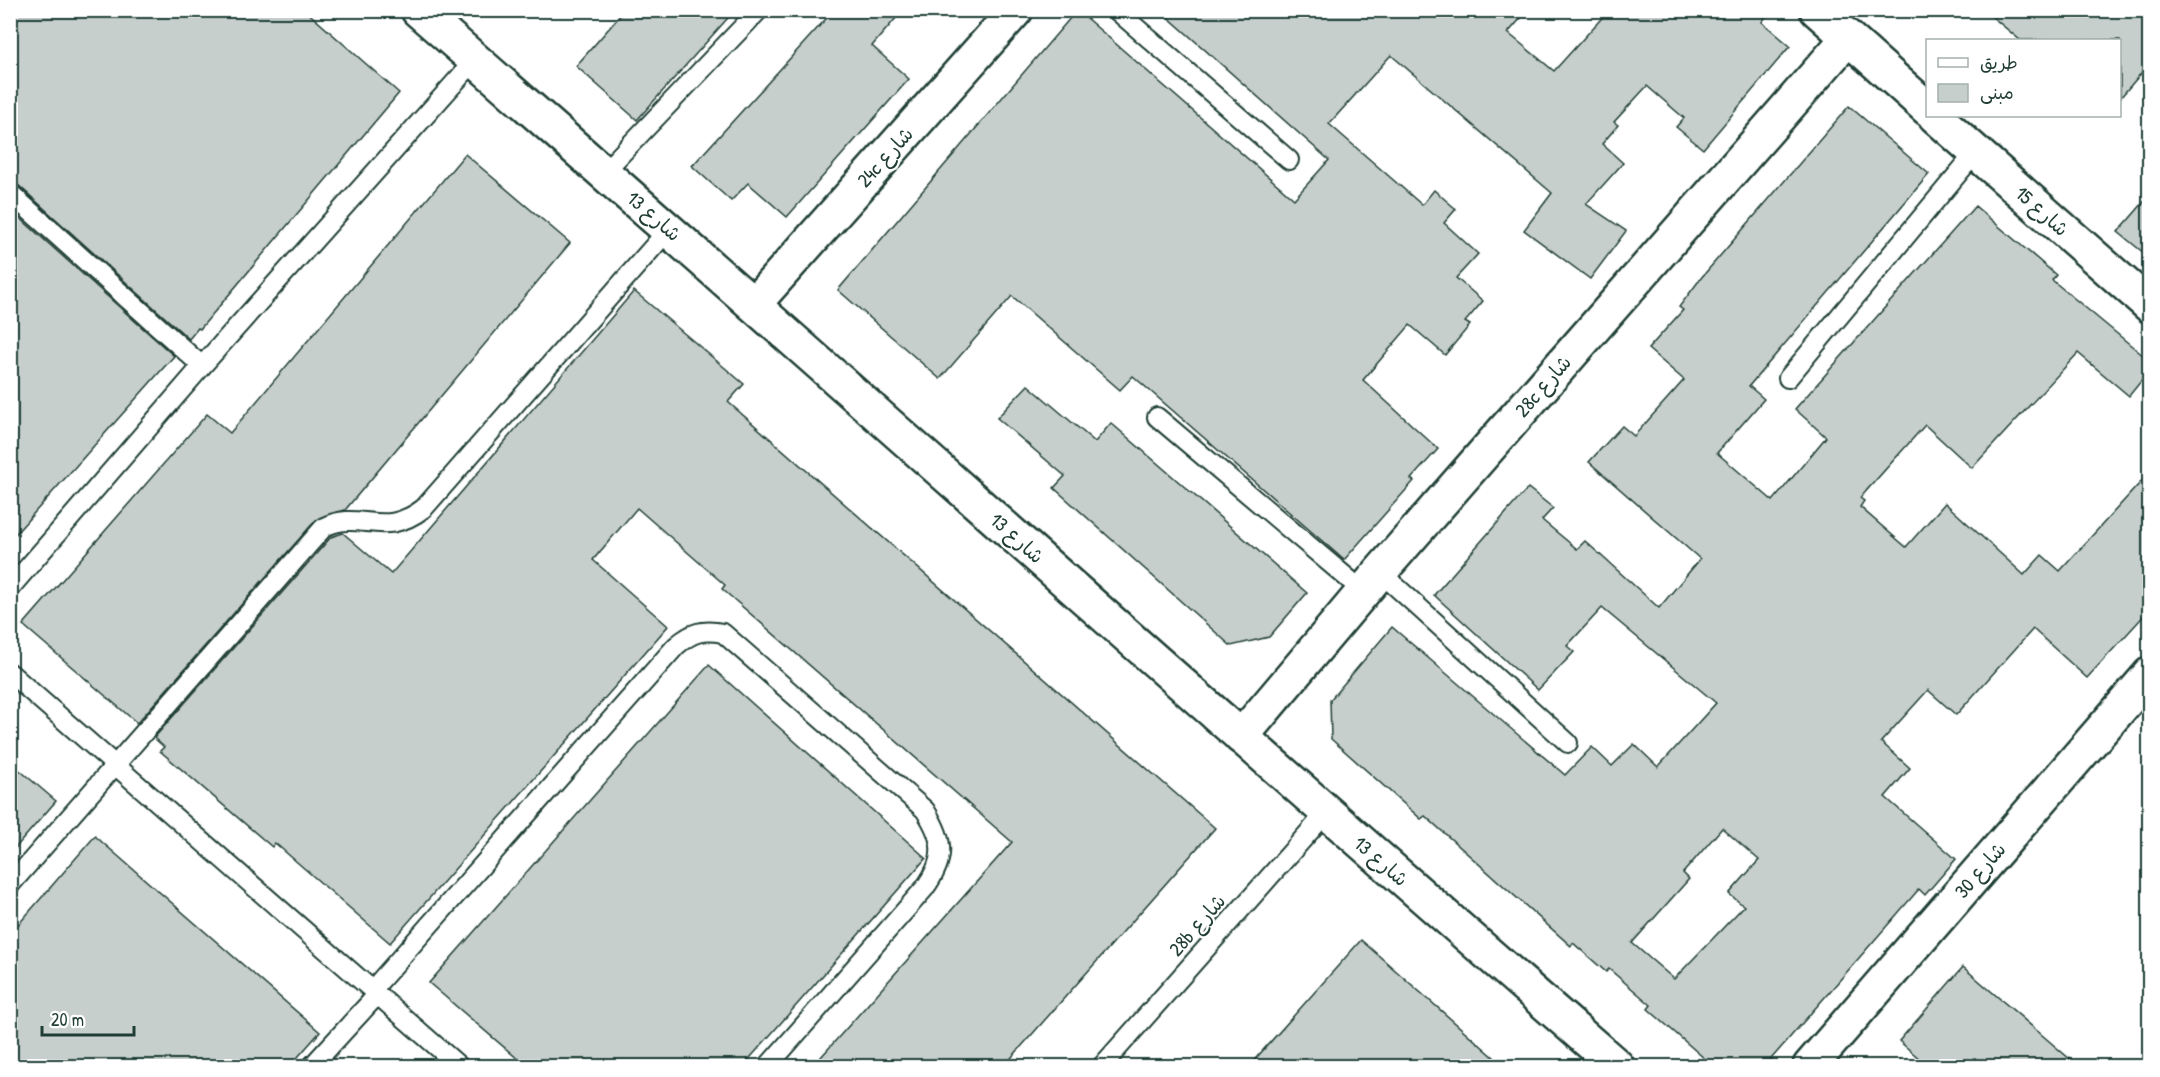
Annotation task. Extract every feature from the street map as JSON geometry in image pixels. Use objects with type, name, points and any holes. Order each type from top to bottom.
[{"type":"street","name":"شارع 13","points":[[418,10],[754,304],[1326,813],[1617,1066]]},
{"type":"street","name":"24c شارع","points":[[754,304],[1016,10]]},
{"type":"street","points":[[1817,10],[1926,107]]},
{"type":"street","name":"28c شارع","points":[[1241,737],[1372,582],[1848,38]]},
{"type":"street","name":"شارع 15","points":[[1936,117],[2150,306]]},
{"type":"street","name":"شارع 30","points":[[1810,1066],[2150,674]]},
{"type":"lane","points":[[604,172],[759,10]]},
{"type":"lane","points":[[1116,10],[1290,160]]},
{"type":"lane","points":[[10,588],[202,366],[475,60]]},
{"type":"lane","points":[[1788,378],[1976,152]]},
{"type":"lane","points":[[10,193],[202,366]]},
{"type":"lane","points":[[10,885],[324,527],[334,522],[401,523],[424,508],[669,230]]},
{"type":"lane","points":[[1157,417],[1372,582],[1568,743]]},
{"type":"lane","points":[[312,1066],[676,646],[689,634],[706,630],[723,633],[925,810],[937,828],[942,849],[937,871],[924,889],[768,1066]]},
{"type":"lane","points":[[10,673],[459,1066]]},
{"type":"lane","name":"28b شارع","points":[[1102,1066],[1326,813]]},
{"type":"building","points":[[10,10],[305,10],[399,93],[200,329],[198,328],[189,339],[18,185],[10,182]]},
{"type":"building","points":[[625,10],[735,10],[637,120],[576,66]]},
{"type":"building","points":[[834,10],[903,10],[872,46],[909,79],[787,217],[748,183],[731,201],[692,166]]},
{"type":"building","points":[[1077,10],[1294,199],[1329,160],[1160,10],[1528,10],[1508,33],[1554,71],[1609,10],[1771,10],[1762,22],[1790,46],[1703,149],[1676,127],[1684,118],[1647,86],[1614,122],[1618,125],[1602,144],[1623,163],[1586,204],[1626,231],[1590,279],[1524,230],[1552,193],[1391,55],[1329,124],[1422,205],[1434,190],[1456,209],[1444,223],[1478,254],[1456,278],[1483,301],[1465,322],[1470,325],[1445,355],[1410,325],[1363,380],[1438,449],[1411,479],[1414,481],[1344,560],[1133,376],[1120,390],[1012,296],[940,379],[838,290]]},
{"type":"building","points":[[1984,10],[2150,10],[2150,63],[2121,97],[2121,39],[2019,39]]},
{"type":"building","points":[[1849,106],[1929,174],[1749,386],[1764,399],[1717,453],[1773,501],[1826,437],[1795,409],[1975,206],[2056,275],[2052,280],[2150,361],[2150,370],[2129,396],[2078,353],[1972,468],[1925,425],[1860,498],[1864,501],[1860,507],[1906,547],[1945,503],[2024,575],[2042,555],[2060,571],[2150,472],[2150,609],[2087,678],[2033,629],[1956,715],[1928,690],[1881,742],[1910,768],[1885,797],[1956,859],[1925,895],[1919,889],[1765,1066],[1713,1066],[1648,1009],[1651,1005],[1609,969],[1606,972],[1573,943],[1571,946],[1425,816],[1421,819],[1331,739],[1330,700],[1392,627],[1565,775],[1592,747],[1612,766],[1634,744],[1658,767],[1716,703],[1602,608],[1567,646],[1574,652],[1538,690],[1434,595],[1528,488],[1553,508],[1542,520],[1577,549],[1585,541],[1659,608],[1700,559],[1589,462],[1622,426],[1634,436],[1684,380],[1648,349],[1683,310],[1679,307],[1701,278]],"holes":[[[1722,828],[1759,860],[1729,894],[1744,906],[1674,979],[1632,943],[1689,879],[1683,873]]]},
{"type":"building","points":[[465,154],[570,243],[345,510],[316,520],[137,723],[23,625],[207,414],[230,433]]},
{"type":"building","points":[[2150,195],[2150,258],[2118,232]]},
{"type":"building","points":[[10,209],[174,356],[10,540]]},
{"type":"building","points":[[634,291],[744,384],[728,402],[1215,828],[1004,1066],[813,1066],[1012,842],[722,589],[725,585],[637,508],[593,560],[668,626],[390,943],[275,843],[272,847],[160,751],[164,747],[154,738],[331,537],[343,533],[391,574]]},
{"type":"building","points":[[1028,385],[1095,442],[1111,423],[1307,593],[1269,637],[1231,646],[1054,488],[1065,476],[997,418]]},
{"type":"building","points":[[709,665],[926,858],[743,1066],[526,1066],[429,983]]},
{"type":"building","points":[[10,762],[56,801],[10,854]]},
{"type":"building","points":[[95,836],[320,1032],[290,1066],[10,1066],[10,934]]},
{"type":"building","points":[[1361,940],[1504,1066],[1249,1066]]},
{"type":"building","points":[[1963,967],[2078,1066],[1928,1066],[1899,1041]]}]
